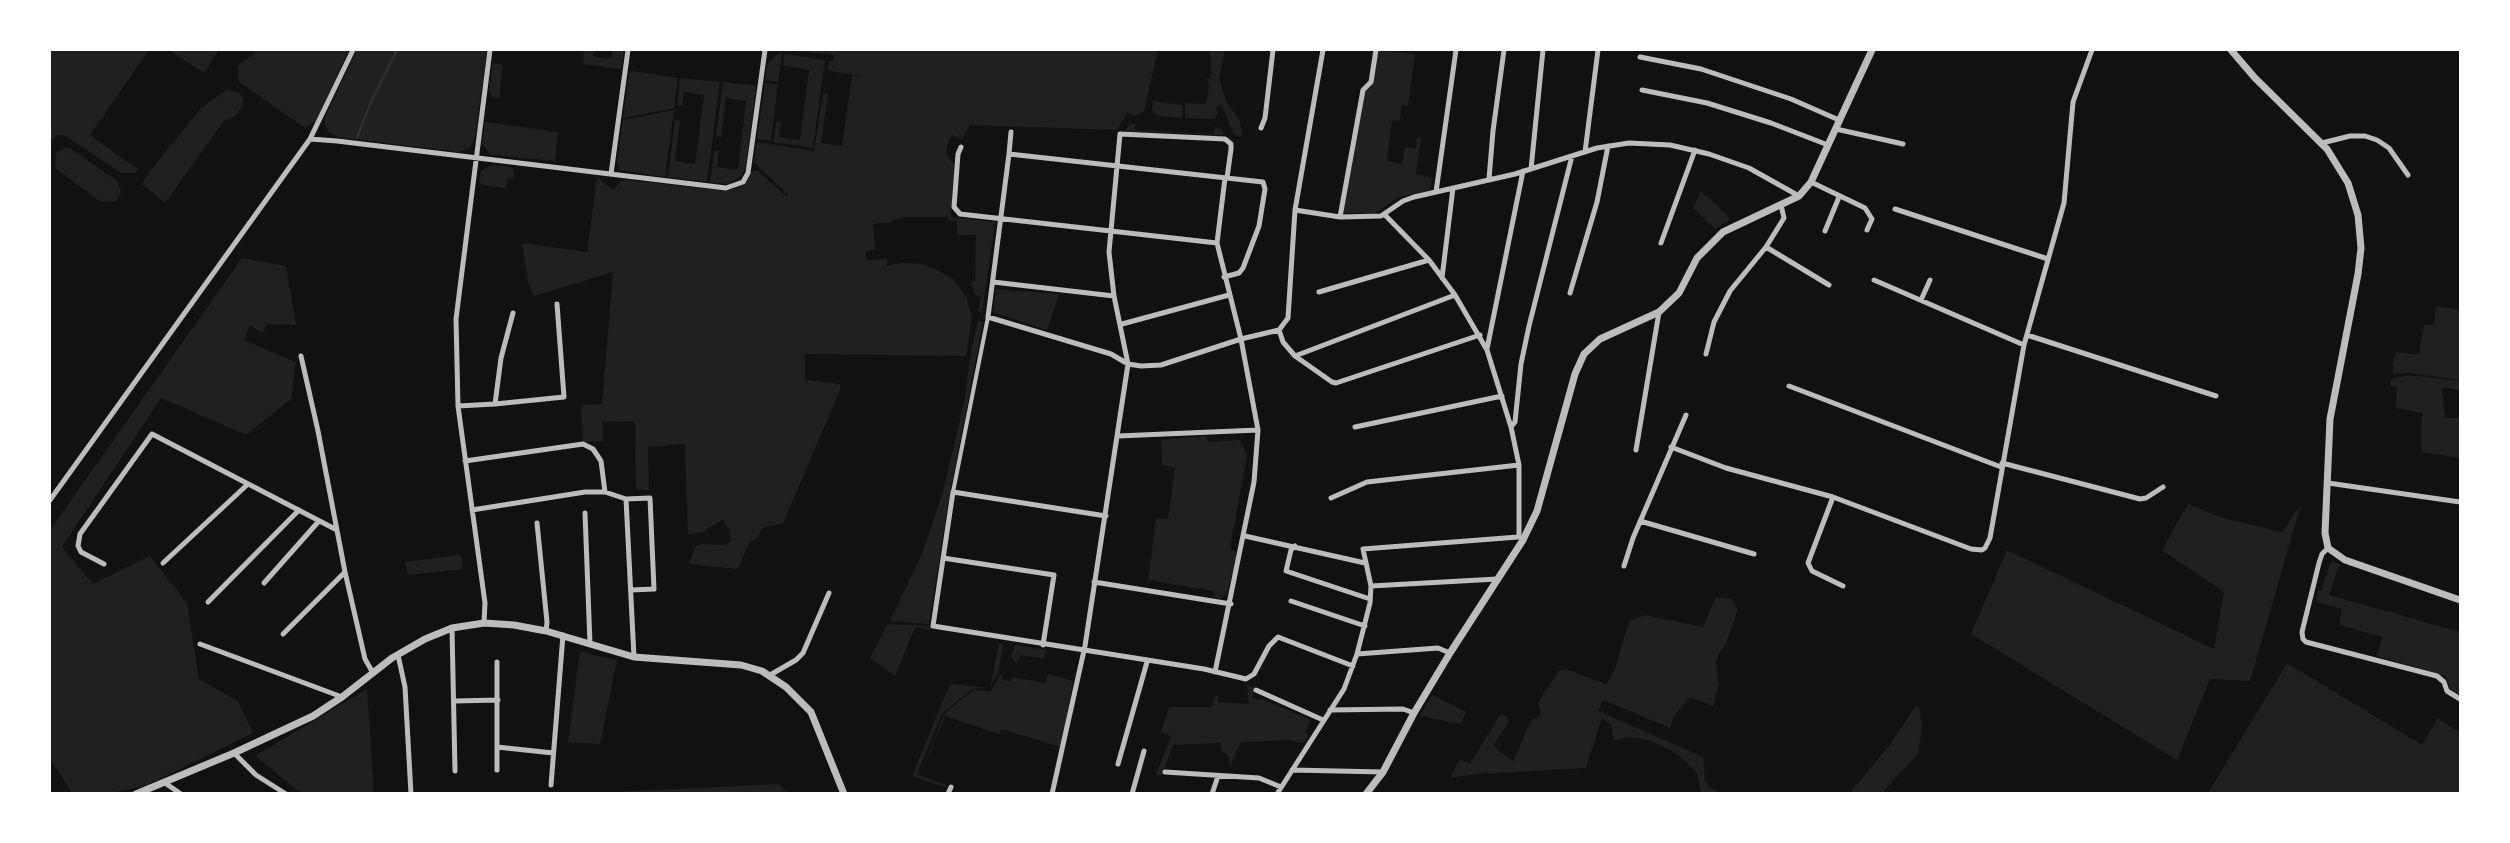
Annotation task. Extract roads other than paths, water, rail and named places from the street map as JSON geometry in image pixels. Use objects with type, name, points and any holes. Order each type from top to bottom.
[{"type":"street","points":[[50,500],[310,139],[353,50]]},
{"type":"street","points":[[484,623],[485,603],[458,406],[456,319],[490,50]]},
{"type":"street","points":[[611,174],[628,50]]},
{"type":"street","points":[[310,139],[726,188],[742,182],[748,173],[765,50]]},
{"type":"street","points":[[1261,128],[1265,118],[1273,50]]},
{"type":"street","points":[[988,317],[1111,354],[1128,364],[1161,365],[1241,339],[1279,330],[1288,318],[1295,210],[1323,50]]},
{"type":"street","points":[[1340,217],[1363,90],[1371,82],[1376,50]]},
{"type":"street","points":[[1436,192],[1456,50]]},
{"type":"street","points":[[1489,179],[1504,50]]},
{"type":"street","points":[[1531,169],[1543,50]]},
{"type":"street","points":[[1585,152],[1598,50]]},
{"type":"street","points":[[1366,794],[1383,772],[1414,713],[1537,511],[1575,374],[1584,354],[1600,339],[1659,312],[1679,293],[1697,258],[1711,242],[1732,226],[1799,196],[1811,182],[1872,50]]},
{"type":"street","points":[[1671,447],[1725,468],[1833,497],[1971,549],[1986,548],[1990,538],[2001,465],[2024,345],[2064,203],[2073,102],[2092,50]]},
{"type":"street","points":[[2231,50],[2255,78],[2322,143],[2334,159],[2352,193],[2359,222],[2361,248],[2347,334],[2333,395],[2325,533],[2328,548],[2319,563],[2302,632],[2303,639],[2306,642],[2437,676],[2444,682],[2447,692],[2460,699]]},
{"type":"street","points":[[1641,57],[1701,69],[1791,99],[1839,120]]},
{"type":"street","points":[[1642,90],[1707,103],[1771,123],[1828,145]]},
{"type":"street","points":[[1836,129],[1903,144]]},
{"type":"street","points":[[1011,132],[988,317],[953,492],[933,626],[1215,672],[1246,680],[1254,674],[1269,646],[1278,638],[1353,666]]},
{"type":"street","points":[[1052,794],[1083,651],[1106,516],[1128,364],[1110,269],[1110,232],[1120,134],[1220,139],[1231,144],[1217,243],[1228,295],[1241,339],[1258,430],[1254,482],[1245,536],[1215,672]]},
{"type":"street","points":[[2322,143],[2350,136],[2365,136],[2377,140],[2389,148],[2408,175]]},
{"type":"street","points":[[1295,210],[1340,217],[1386,215],[1403,201],[1436,192],[1531,169],[1608,146],[1652,143],[1695,150],[1749,168],[1799,196]]},
{"type":"street","points":[[1570,293],[1597,202],[1608,146]]},
{"type":"street","points":[[961,147],[958,154],[954,207],[960,214],[1217,243]]},
{"type":"street","points":[[1661,243],[1695,150]]},
{"type":"street","points":[[1009,154],[1263,182],[1266,189],[1259,226],[1243,268],[1239,273],[1224,277]]},
{"type":"street","points":[[1511,427],[1515,422],[1521,364],[1529,326],[1572,156]]},
{"type":"street","points":[[1487,350],[1523,171]]},
{"type":"street","points":[[1811,182],[1865,208],[1872,219],[1866,230]]},
{"type":"street","points":[[1442,279],[1453,188]]},
{"type":"street","points":[[1825,231],[1839,197]]},
{"type":"street","points":[[1706,354],[1713,322],[1784,218],[1781,205]]},
{"type":"street","points":[[1895,209],[2048,259]]},
{"type":"street","points":[[1386,215],[1428,260],[1455,295],[1487,350],[1511,427],[1519,465],[1520,538]]},
{"type":"street","points":[[1766,247],[1829,285]]},
{"type":"street","points":[[1319,292],[1428,260]]},
{"type":"street","points":[[1874,280],[2024,345]]},
{"type":"street","points":[[1921,300],[1930,280]]},
{"type":"street","points":[[993,282],[1114,296]]},
{"type":"street","points":[[1122,324],[1228,295]]},
{"type":"street","points":[[1295,356],[1455,295]]},
{"type":"street","points":[[458,406],[564,397],[557,304]]},
{"type":"street","points":[[1636,450],[1659,312]]},
{"type":"street","points":[[495,404],[501,358],[513,313]]},
{"type":"street","points":[[1279,330],[1283,342],[1295,356],[1336,383],[1480,335]]},
{"type":"street","points":[[2027,335],[2216,396]]},
{"type":"street","points":[[301,356],[318,431],[335,529],[365,659],[373,673]]},
{"type":"street","points":[[1789,386],[2001,465],[2140,499],[2146,498],[2163,487]]},
{"type":"street","points":[[1354,426],[1502,396]]},
{"type":"street","points":[[1624,566],[1640,521],[1686,415]]},
{"type":"street","points":[[1118,436],[1258,430]]},
{"type":"street","points":[[104,564],[81,552],[78,546],[80,534],[152,434],[335,529]]},
{"type":"street","points":[[465,461],[583,444],[593,449],[601,461],[605,492]]},
{"type":"street","points":[[1331,498],[1367,482],[1519,465]]},
{"type":"street","points":[[2328,483],[2460,502]]},
{"type":"street","points":[[163,563],[248,484]]},
{"type":"street","points":[[472,510],[585,492],[605,492],[626,499],[650,498],[654,589],[631,590]]},
{"type":"street","points":[[953,492],[1106,516]]},
{"type":"street","points":[[1833,497],[1808,563],[1812,571],[1843,586]]},
{"type":"street","points":[[626,499],[634,657]]},
{"type":"street","points":[[208,602],[299,510]]},
{"type":"street","points":[[585,513],[590,644]]},
{"type":"street","points":[[264,583],[319,521]]},
{"type":"street","points":[[1640,521],[1754,554]]},
{"type":"street","points":[[537,523],[546,631]]},
{"type":"street","points":[[1245,536],[1365,563]]},
{"type":"street","points":[[1277,794],[1344,689],[1353,666],[1370,599],[1371,586],[1363,549],[1520,538]]},
{"type":"street","points":[[1295,546],[1291,550],[1286,571],[1370,599]]},
{"type":"street","points":[[2328,548],[2345,560],[2460,600]]},
{"type":"street","points":[[943,558],[1054,575],[1043,645]]},
{"type":"street","points":[[283,634],[345,572]]},
{"type":"street","points":[[1371,586],[1497,579]]},
{"type":"street","points":[[1094,582],[1231,604]]},
{"type":"street","points":[[770,675],[796,660],[803,653],[829,593]]},
{"type":"street","points":[[1291,601],[1365,626]]},
{"type":"street","points":[[136,794],[313,717],[398,655],[425,639],[452,628],[484,623],[514,625],[546,631],[634,657],[741,665],[770,675],[797,696],[811,712],[844,794]]},
{"type":"street","points":[[452,628],[455,771]]},
{"type":"street","points":[[551,785],[563,635]]},
{"type":"street","points":[[200,645],[342,697]]},
{"type":"street","points":[[1357,654],[1438,648],[1450,653]]},
{"type":"street","points":[[398,655],[405,687],[411,794]]},
{"type":"street","points":[[497,662],[497,770]]},
{"type":"street","points":[[1118,764],[1147,662]]},
{"type":"street","points":[[1256,690],[1323,720]]},
{"type":"street","points":[[455,701],[498,700]]},
{"type":"street","points":[[1330,710],[1403,709],[1414,713]]},
{"type":"street","points":[[497,747],[553,753]]},
{"type":"street","points":[[1132,794],[1144,751]]},
{"type":"street","points":[[234,753],[256,774],[286,794]]},
{"type":"street","points":[[1292,770],[1383,772]]},
{"type":"street","points":[[1165,772],[1258,778],[1281,787]]},
{"type":"street","points":[[1212,794],[1218,776]]},
{"type":"street","points":[[165,783],[181,794]]},
{"type":"street","points":[[948,794],[951,787]]},
{"type":"waterway","points":[[357,138],[370,104],[397,50]]}]
